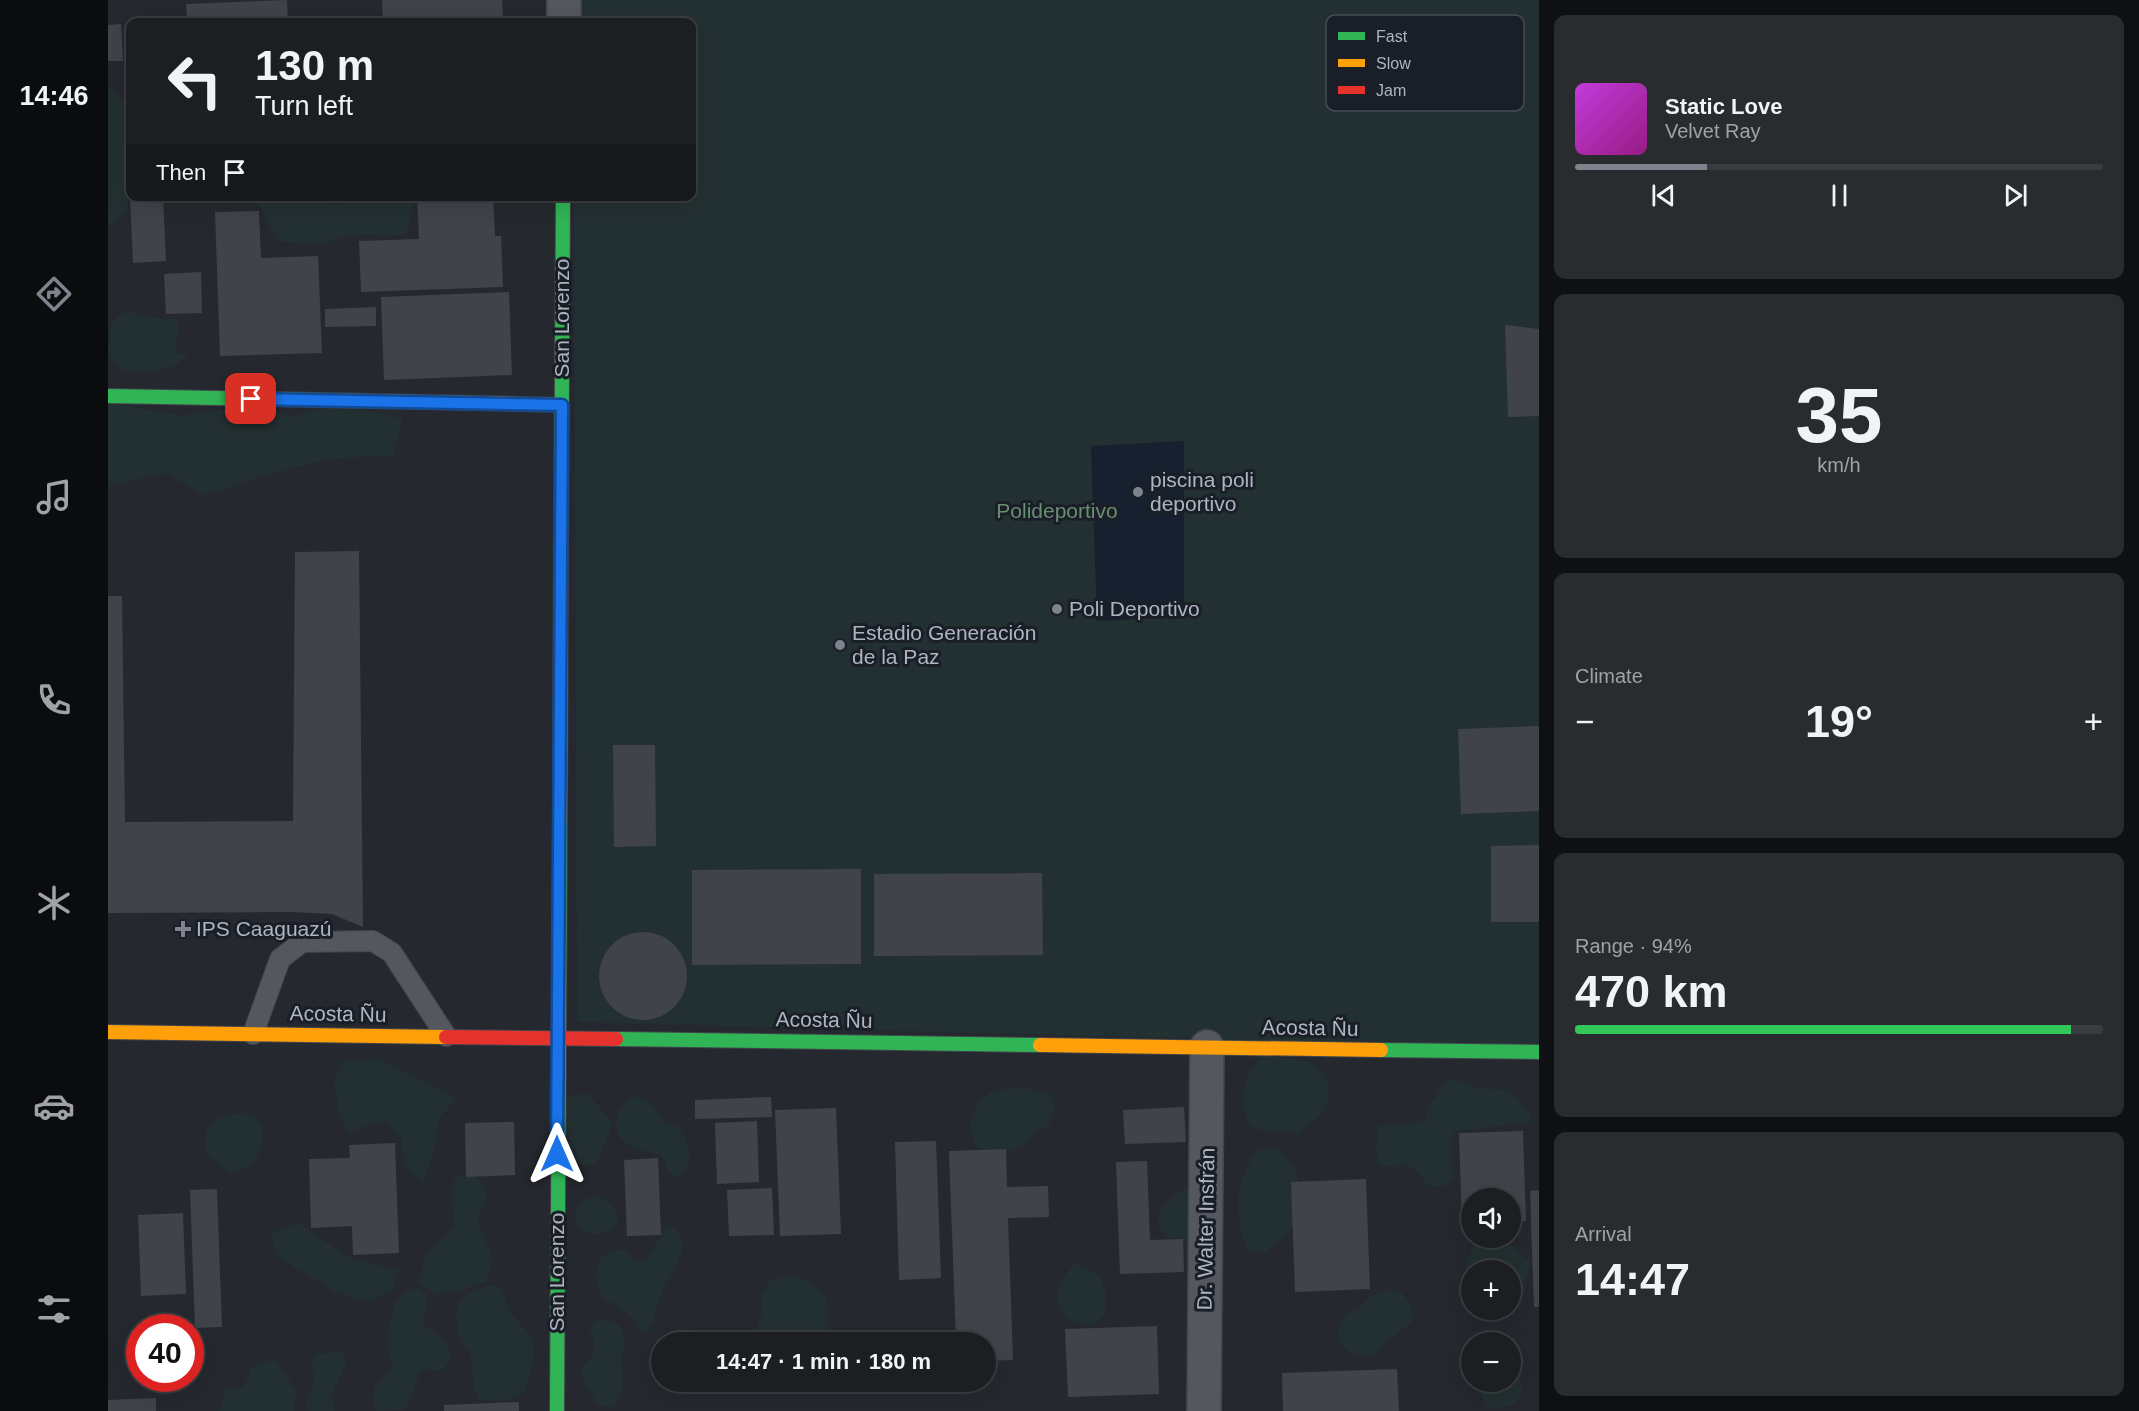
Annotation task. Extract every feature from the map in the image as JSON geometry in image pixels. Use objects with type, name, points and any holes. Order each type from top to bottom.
[{"type":"street","points":[[564,0],[564,18]]},
{"type":"street","name":"San Lorenzo","points":[[556,1411],[563,201]]},
{"type":"street","points":[[108,396],[562,405]]},
{"type":"street","name":"Acosta Ñu","points":[[108,1032],[1539,1052]]},
{"type":"street","name":"Dr. Walter Insfrán","points":[[1204,1411],[1207,1047]]},
{"type":"lane","points":[[253,1034],[280,959],[302,942],[373,941],[392,953],[446,1036]]},
{"type":"green space","name":"Poli Deportivo","points":[[573,0],[1539,0],[1539,1048],[577,1022],[574,201],[696,201],[696,18],[573,18]]},
{"type":"green space","points":[[108,86],[126,102],[126,201],[128,201],[127,211],[113,225],[108,224]]},
{"type":"green space","points":[[258,201],[318,201],[340,205],[350,201],[413,201],[408,233],[399,236],[349,235],[317,245],[277,241]]},
{"type":"green space","points":[[132,312],[144,317],[177,319],[179,328],[175,353],[188,354],[183,360],[168,368],[141,373],[118,367],[108,355],[110,326],[121,313]]},
{"type":"green space","points":[[108,402],[182,416],[202,411],[261,407],[292,417],[336,403],[403,419],[393,456],[335,458],[271,473],[205,496],[165,473],[108,487]]},
{"type":"green space","points":[[1261,1057],[1304,1061],[1321,1071],[1327,1079],[1329,1095],[1325,1109],[1318,1118],[1298,1133],[1266,1131],[1251,1127],[1244,1108],[1244,1090],[1249,1073]]},
{"type":"green space","points":[[377,1058],[458,1098],[440,1117],[432,1157],[423,1182],[404,1166],[401,1138],[387,1123],[368,1124],[348,1134],[338,1109],[334,1082],[341,1062]]},
{"type":"green space","points":[[1454,1080],[1476,1088],[1509,1090],[1531,1115],[1529,1123],[1455,1131],[1452,1142],[1453,1176],[1449,1183],[1441,1187],[1426,1185],[1417,1171],[1408,1166],[1380,1167],[1376,1153],[1378,1127],[1426,1120],[1428,1106],[1445,1084]]},
{"type":"green space","points":[[1022,1087],[1052,1095],[1055,1111],[1049,1125],[1035,1133],[1024,1144],[1010,1151],[993,1152],[977,1148],[971,1126],[980,1100],[995,1091]]},
{"type":"green space","points":[[588,1094],[611,1121],[611,1129],[596,1164],[581,1164],[568,1154],[566,1098]]},
{"type":"green space","points":[[634,1096],[649,1103],[663,1122],[679,1127],[683,1134],[690,1154],[688,1167],[677,1177],[669,1172],[662,1156],[626,1143],[617,1131],[617,1118],[620,1111],[623,1105]]},
{"type":"green space","points":[[237,1113],[253,1116],[263,1127],[262,1145],[253,1162],[230,1172],[207,1154],[206,1136],[214,1120]]},
{"type":"green space","points":[[1275,1148],[1293,1165],[1297,1174],[1298,1204],[1294,1228],[1264,1254],[1249,1250],[1243,1238],[1238,1212],[1239,1198],[1241,1184],[1251,1160],[1259,1149]]},
{"type":"green space","points":[[477,1174],[487,1195],[477,1220],[493,1257],[486,1282],[436,1295],[419,1283],[425,1255],[455,1227],[450,1188],[458,1175]]},
{"type":"green space","points":[[1185,1189],[1192,1191],[1190,1240],[1166,1237],[1161,1230],[1159,1216],[1166,1203]]},
{"type":"green space","points":[[595,1196],[611,1205],[618,1217],[610,1229],[591,1234],[580,1227],[574,1217],[581,1203]]},
{"type":"green space","points":[[299,1223],[346,1256],[398,1270],[394,1290],[369,1302],[333,1291],[276,1257],[272,1233]]},
{"type":"green space","points":[[670,1226],[678,1232],[682,1239],[680,1257],[662,1291],[651,1326],[648,1331],[641,1332],[628,1313],[600,1296],[596,1271],[601,1259],[614,1251],[624,1249],[634,1261],[648,1258],[660,1235]]},
{"type":"green space","points":[[1472,1248],[1514,1248],[1531,1264],[1523,1297],[1521,1300],[1521,1260],[1467,1260]]},
{"type":"green space","points":[[1075,1263],[1088,1268],[1101,1278],[1106,1294],[1105,1313],[1094,1325],[1079,1323],[1068,1318],[1061,1312],[1058,1304],[1061,1284]]},
{"type":"green space","points":[[785,1275],[808,1280],[826,1297],[829,1321],[826,1332],[755,1332],[762,1313],[761,1295],[770,1281]]},
{"type":"green space","points":[[497,1285],[512,1313],[532,1340],[533,1363],[524,1393],[497,1401],[480,1400],[473,1383],[471,1358],[460,1338],[456,1316],[461,1300],[467,1294]]},
{"type":"green space","points":[[416,1288],[425,1294],[428,1302],[422,1321],[447,1342],[451,1358],[442,1371],[426,1369],[419,1374],[409,1404],[403,1410],[377,1411],[374,1405],[374,1388],[393,1366],[388,1343],[393,1308],[402,1294]]},
{"type":"green space","points":[[1386,1290],[1401,1292],[1411,1304],[1412,1321],[1376,1353],[1365,1357],[1355,1355],[1339,1342],[1339,1327],[1346,1314],[1360,1307],[1371,1296]]},
{"type":"green space","points":[[597,1320],[617,1324],[624,1337],[624,1349],[621,1355],[623,1382],[621,1393],[614,1406],[598,1406],[583,1381],[580,1371],[594,1351],[594,1342],[589,1328]]},
{"type":"green space","points":[[340,1351],[345,1357],[346,1365],[331,1394],[335,1411],[308,1411],[307,1398],[315,1379],[310,1363],[316,1355]]},
{"type":"green space","points":[[275,1359],[296,1390],[295,1411],[220,1411],[226,1387],[244,1387],[252,1367]]},
{"type":"green space","points":[[1521,1382],[1522,1388],[1521,1394],[1512,1405],[1497,1408],[1488,1406],[1480,1392],[1521,1392]]},
{"type":"water","name":"piscina poli deportivo","points":[[1184,441],[1184,617],[1097,621],[1091,446]]},
{"type":"building","points":[[287,0],[288,18],[187,18],[186,4]]},
{"type":"building","points":[[382,0],[502,0],[503,17],[383,18]]},
{"type":"building","points":[[121,24],[123,61],[108,61],[108,25]]},
{"type":"building","points":[[130,201],[163,201],[166,261],[133,263]]},
{"type":"building","points":[[417,201],[493,201],[495,236],[501,236],[503,287],[361,292],[359,241],[419,239]]},
{"type":"building","points":[[259,211],[261,258],[318,256],[322,353],[220,356],[215,212]]},
{"type":"building","points":[[201,272],[202,313],[166,314],[164,274]]},
{"type":"building","points":[[509,292],[512,375],[384,380],[381,297]]},
{"type":"building","points":[[376,307],[376,326],[325,327],[325,309]]},
{"type":"building","points":[[1505,325],[1539,329],[1539,416],[1508,417]]},
{"type":"building","points":[[359,551],[363,927],[332,914],[293,912],[108,913],[108,596],[122,596],[125,822],[293,821],[295,552]]},
{"type":"building","points":[[1539,726],[1539,811],[1461,814],[1458,729]]},
{"type":"building","points":[[613,745],[655,745],[656,846],[614,847]]},
{"type":"building","points":[[1539,845],[1539,922],[1491,922],[1491,846]]},
{"type":"building","points":[[861,869],[861,964],[692,965],[692,870]]},
{"type":"building","points":[[1042,873],[1043,955],[874,956],[874,874]]},
{"type":"building","points":[[643,932],[660,935],[674,945],[684,959],[687,976],[684,993],[674,1007],[660,1017],[643,1020],[626,1017],[612,1007],[602,993],[599,976],[602,959],[612,945],[626,935]]},
{"type":"building","points":[[771,1097],[772,1117],[695,1119],[695,1100]]},
{"type":"building","points":[[1184,1107],[1186,1142],[1125,1144],[1123,1110]]},
{"type":"building","points":[[836,1108],[841,1234],[780,1236],[775,1110]]},
{"type":"building","points":[[757,1121],[759,1182],[717,1184],[715,1123]]},
{"type":"building","points":[[514,1122],[515,1175],[466,1177],[465,1123]]},
{"type":"building","points":[[1523,1131],[1526,1221],[1521,1221],[1521,1188],[1461,1188],[1461,1193],[1459,1133]]},
{"type":"building","points":[[936,1141],[941,1278],[899,1280],[895,1142]]},
{"type":"building","points":[[395,1143],[399,1253],[353,1255],[352,1226],[311,1228],[309,1159],[350,1158],[349,1145]]},
{"type":"building","points":[[1006,1149],[1007,1187],[1048,1186],[1049,1217],[1008,1218],[1013,1360],[996,1361],[996,1332],[956,1332],[949,1151]]},
{"type":"building","points":[[658,1158],[661,1235],[627,1236],[624,1160]]},
{"type":"building","points":[[1147,1161],[1150,1240],[1183,1239],[1184,1272],[1120,1274],[1116,1162]]},
{"type":"building","points":[[1366,1179],[1370,1289],[1295,1292],[1291,1182]]},
{"type":"building","points":[[772,1188],[774,1235],[729,1236],[727,1190]]},
{"type":"building","points":[[217,1189],[222,1327],[204,1328],[204,1314],[194,1314],[190,1190]]},
{"type":"building","points":[[1539,1190],[1539,1307],[1534,1307],[1530,1191]]},
{"type":"building","points":[[183,1213],[186,1294],[141,1296],[138,1215]]},
{"type":"building","points":[[1157,1326],[1159,1394],[1068,1397],[1065,1329]]},
{"type":"building","points":[[1397,1369],[1399,1411],[1283,1411],[1282,1373]]},
{"type":"building","points":[[156,1398],[156,1411],[108,1411],[108,1400]]},
{"type":"building","points":[[519,1402],[519,1411],[444,1411],[444,1405]]},
{"type":"traffic: fast","points":[[561,544],[563,201]]},
{"type":"traffic: fast","points":[[108,396],[476,403]]},
{"type":"traffic: fast","points":[[557,1411],[560,820]]},
{"type":"traffic: fast","points":[[616,1039],[1040,1045]]},
{"type":"traffic: fast","points":[[1381,1050],[1539,1052]]},
{"type":"traffic: slow","points":[[476,403],[562,405]]},
{"type":"traffic: slow","points":[[560,820],[561,544]]},
{"type":"traffic: slow","points":[[108,1032],[446,1037]]},
{"type":"traffic: slow","points":[[1040,1045],[1381,1050]]},
{"type":"traffic: jam","points":[[446,1037],[616,1039]]},
{"type":"place","name":"piscina poli deportivo","points":[[1138,492]]},
{"type":"place","name":"Poli Deportivo","points":[[1057,609]]},
{"type":"place","name":"Estadio Generación de la Paz","points":[[840,645]]},
{"type":"place","name":"IPS Caaguazú","points":[[183,929]]},
{"type":"route","points":[[251,399],[562,405],[557,1154]]},
{"type":"park label","name":"Polideportivo","points":[[1057,511]]}]
